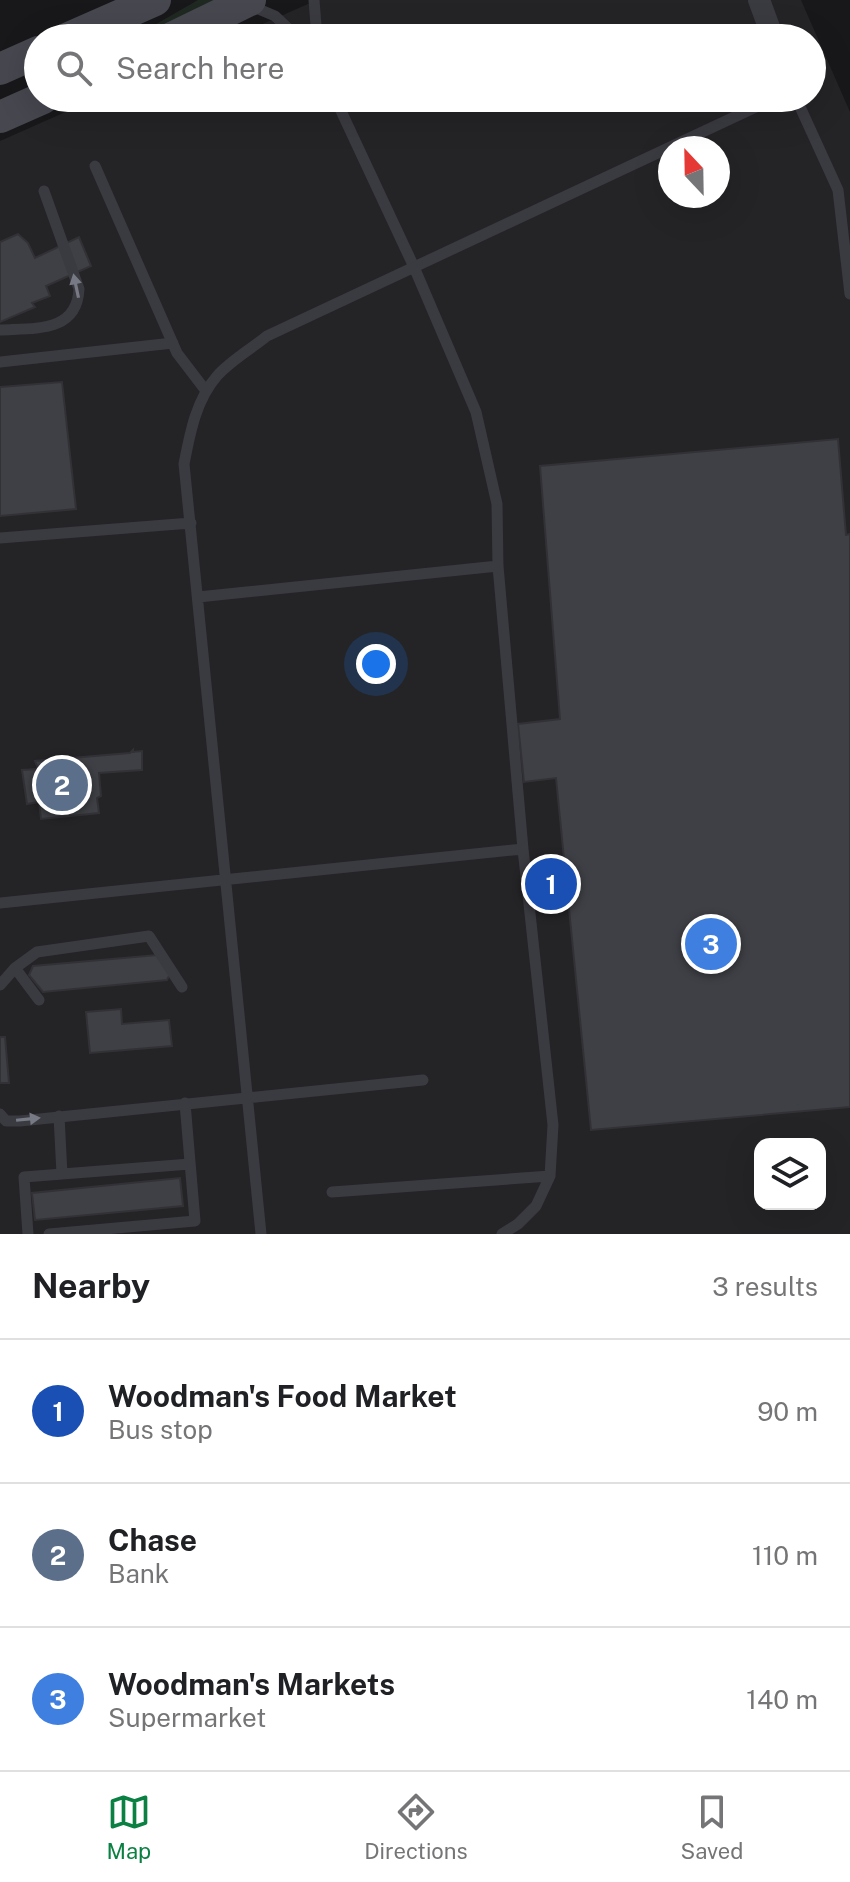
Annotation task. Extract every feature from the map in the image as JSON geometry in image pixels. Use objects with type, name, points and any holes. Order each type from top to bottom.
[{"type":"street","points":[[101,24],[155,0]]},
{"type":"street","points":[[759,0],[768,24]]},
{"type":"street","points":[[200,24],[247,1]]},
{"type":"street","points":[[0,69],[24,58]]},
{"type":"street","points":[[0,117],[24,106]]},
{"type":"lane","points":[[314,0],[316,24]]},
{"type":"lane","points":[[247,1],[283,24]]},
{"type":"lane","points":[[342,112],[414,267],[476,412],[497,504],[498,566],[523,849],[553,1125],[550,1176],[536,1206],[518,1224],[502,1234]]},
{"type":"lane","points":[[261,1234],[228,879],[184,464],[189,435],[201,399],[218,375],[267,336],[745,112]]},
{"type":"lane","points":[[802,112],[838,190],[850,294]]},
{"type":"lane","points":[[95,166],[173,343],[206,391]]},
{"type":"lane","points":[[0,330],[38,328],[56,323],[72,316],[79,304],[79,289],[44,191]]},
{"type":"lane","points":[[0,362],[173,343]]},
{"type":"lane","points":[[0,538],[191,523]]},
{"type":"lane","points":[[198,597],[498,566]]},
{"type":"lane","points":[[0,903],[523,849]]},
{"type":"lane","points":[[0,985],[15,968],[37,952],[149,936],[182,987]]},
{"type":"lane","points":[[15,968],[39,1000]]},
{"type":"lane","points":[[0,1114],[6,1121],[423,1080]]},
{"type":"lane","points":[[49,1234],[195,1221],[185,1103]]},
{"type":"lane","points":[[59,1116],[62,1174]]},
{"type":"lane","points":[[28,1234],[24,1177],[190,1164]]},
{"type":"lane","points":[[332,1192],[550,1176]]},
{"type":"shaded area","points":[[198,0],[219,0],[174,24],[156,24]]},
{"type":"shaded area","points":[[317,0],[801,0],[812,24],[263,24]]},
{"type":"shaded area","points":[[826,57],[850,112],[850,1234],[0,1234],[0,141],[65,112],[826,112]]},
{"type":"building","points":[[18,234],[28,243],[35,258],[79,237],[91,266],[46,286],[50,296],[32,303],[35,307],[0,322],[0,242]]},
{"type":"building","points":[[62,382],[76,509],[0,516],[0,387]]},
{"type":"building","points":[[838,439],[846,535],[850,534],[850,1107],[591,1130],[556,778],[524,782],[518,724],[560,719],[540,466]]},
{"type":"building","points":[[133,750],[142,751],[142,770],[99,773],[99,813],[41,819],[39,802],[27,804],[22,770],[38,769],[35,761],[130,753]]},
{"type":"building","points":[[157,955],[171,972],[167,980],[43,992],[29,975],[33,966]]},
{"type":"building","points":[[121,1009],[122,1024],[169,1020],[172,1046],[90,1053],[86,1012]]},
{"type":"building","points":[[0,1037],[5,1037],[9,1083],[0,1083]]},
{"type":"building","points":[[180,1178],[183,1206],[35,1220],[32,1193]]},
{"type":"place","name":"Chase","points":[[62,785]]},
{"type":"place","name":"Woodman's Food Market","points":[[551,884]]},
{"type":"place","name":"Woodman's Markets","points":[[711,944]]}]
